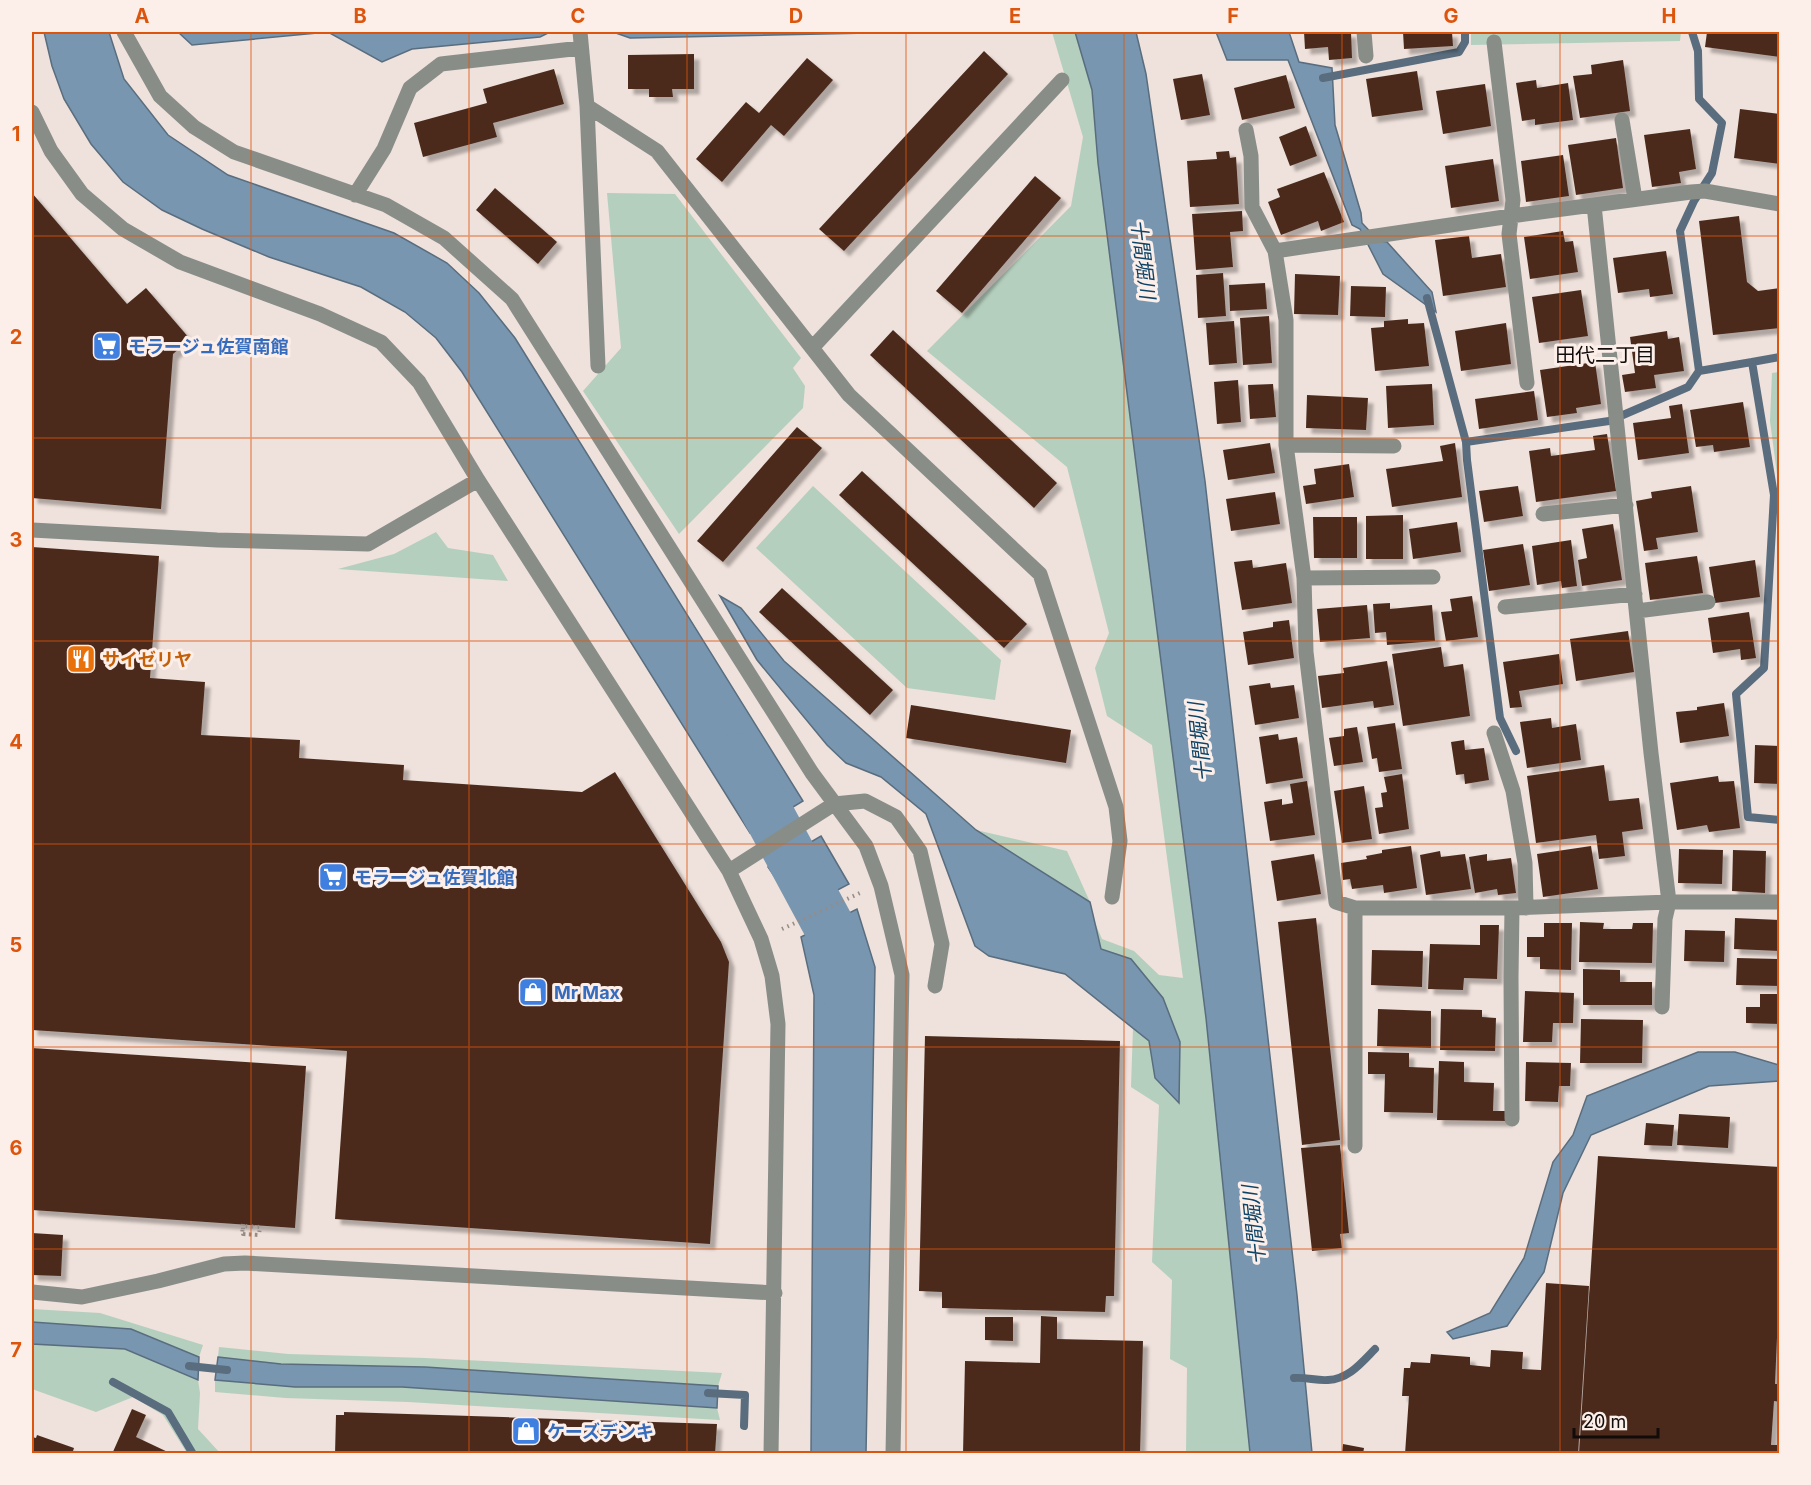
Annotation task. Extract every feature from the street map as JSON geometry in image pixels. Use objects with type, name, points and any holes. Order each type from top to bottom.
[{"type":"street","points":[[124,32],[160,96],[194,127],[234,152],[386,205],[444,238],[512,299],[812,773],[831,807],[866,846],[881,886],[902,975],[893,1454]]},
{"type":"street","points":[[1364,32],[1366,56]]},
{"type":"street","points":[[355,195],[384,149],[410,88],[441,63],[581,37],[587,106],[598,366]]},
{"type":"street","points":[[1494,42],[1513,200],[1509,234],[1527,383]]},
{"type":"street","points":[[812,348],[1062,80]]},
{"type":"street","points":[[587,106],[657,151],[849,396],[1040,574],[1116,807],[1120,841],[1112,897]]},
{"type":"street","points":[[32,112],[51,151],[82,194],[123,228],[180,262],[320,314],[381,342],[419,382],[478,480],[729,871],[764,948],[772,976],[778,1024],[771,1454]]},
{"type":"street","points":[[1622,120],[1635,199]]},
{"type":"street","points":[[1246,130],[1251,156],[1251,207],[1275,251],[1286,320],[1286,446],[1305,578],[1306,652],[1336,902],[1354,908],[1519,908],[1669,902],[1779,902]]},
{"type":"street","points":[[1275,251],[1511,216],[1698,192],[1779,204]]},
{"type":"street","points":[[1594,205],[1651,753],[1669,902],[1665,919],[1662,1008]]},
{"type":"street","points":[[1286,446],[1394,446]]},
{"type":"street","points":[[32,530],[368,544],[478,480]]},
{"type":"street","points":[[1543,514],[1626,505]]},
{"type":"street","points":[[1305,578],[1433,577]]},
{"type":"street","points":[[1505,607],[1635,594]]},
{"type":"street","points":[[1637,611],[1707,602]]},
{"type":"street","points":[[1494,733],[1513,791],[1525,863],[1510,976],[1512,1119]]},
{"type":"street","points":[[729,871],[831,807],[865,801],[896,817],[920,850],[942,944],[935,986]]},
{"type":"street","points":[[1354,908],[1355,1146]]},
{"type":"street","points":[[32,1292],[82,1296],[158,1281],[224,1264],[245,1263],[775,1293]]},
{"type":"path","points":[[782,929],[861,893]]},
{"type":"path","points":[[243,1224],[242,1234],[260,1235],[260,1227],[243,1226],[243,1234],[260,1235]]},
{"type":"green space","points":[[1052,32],[1075,32],[1092,90],[1098,163],[1206,1018],[1250,1453],[1186,1453],[1187,1368],[1170,1359],[1172,1280],[1152,1262],[1159,1105],[1131,1087],[1133,1028],[1149,1041],[1155,1078],[1179,1102],[1131,959],[1101,950],[1095,923],[1102,939],[1134,951],[1159,975],[1183,978],[1152,745],[1107,716],[1095,668],[1109,633],[1067,467],[927,351],[1071,206],[1083,137]]},
{"type":"green space","points":[[1471,32],[1681,32],[1680,41],[1471,45]]},
{"type":"green space","points":[[607,193],[675,194],[801,358],[793,368],[805,386],[803,408],[679,534],[583,391],[621,348]]},
{"type":"green space","points":[[1780,372],[1779,489],[1770,421],[1772,373]]},
{"type":"green space","points":[[813,486],[1001,660],[995,700],[907,688],[756,548]]},
{"type":"green space","points":[[436,532],[448,548],[493,555],[508,581],[338,569],[394,554]]},
{"type":"green space","points":[[976,830],[1067,851],[1090,902]]},
{"type":"green space","points":[[32,1309],[100,1313],[203,1345],[199,1357],[131,1329],[32,1322]]},
{"type":"green space","points":[[32,1344],[125,1349],[198,1380],[200,1393],[198,1429],[220,1453],[187,1453],[163,1415],[133,1397],[96,1412],[32,1389]]},
{"type":"green space","points":[[219,1347],[288,1354],[425,1358],[722,1373],[718,1386],[426,1367],[281,1364],[218,1357]]},
{"type":"green space","points":[[215,1380],[295,1387],[402,1387],[717,1408],[720,1420],[408,1402],[285,1398],[215,1392]]},
{"type":"water","points":[[44,32],[109,32],[124,79],[168,135],[228,175],[394,233],[447,263],[479,293],[515,338],[803,801],[750,833],[462,372],[436,338],[405,312],[361,287],[269,257],[202,229],[162,210],[123,182],[91,144],[64,99],[52,66]]},
{"type":"water","points":[[178,32],[328,32],[192,45]]},
{"type":"water","points":[[328,32],[550,32],[540,37],[412,49],[382,62]]},
{"type":"water","points":[[613,32],[917,32],[630,38]]},
{"type":"water","name":"十間堀川","points":[[1075,32],[1136,32],[1146,74],[1205,481],[1297,1295],[1312,1453],[1250,1453],[1206,1018],[1098,163],[1092,90]]},
{"type":"water","points":[[1216,32],[1289,32],[1299,62],[1332,68],[1335,125],[1362,223],[1379,241],[1387,242],[1432,292],[1436,312],[1383,274],[1360,229],[1352,225],[1288,60],[1227,60]]},
{"type":"water","points":[[720,596],[741,608],[784,661],[976,830],[1090,902],[1101,949],[1131,959],[1163,998],[1180,1042],[1179,1103],[1155,1078],[1149,1041],[1065,974],[989,956],[975,946],[926,814],[881,777],[846,763],[827,745],[757,660]]},
{"type":"water","points":[[821,836],[849,884],[798,911],[768,867]]},
{"type":"water","points":[[857,909],[875,967],[866,1453],[811,1453],[814,995],[801,937]]},
{"type":"water","points":[[1698,1052],[1735,1052],[1779,1065],[1779,1081],[1709,1086],[1591,1135],[1563,1193],[1544,1272],[1507,1326],[1453,1339],[1447,1332],[1490,1313],[1524,1258],[1553,1162],[1573,1135],[1587,1096]]},
{"type":"water","points":[[32,1322],[131,1329],[199,1357],[198,1380],[125,1349],[32,1344]]},
{"type":"water","points":[[218,1357],[281,1364],[425,1367],[718,1386],[717,1408],[402,1387],[295,1387],[215,1380]]},
{"type":"building","points":[[1304,32],[1351,32],[1352,58],[1329,60],[1328,47],[1305,49]]},
{"type":"building","points":[[1403,32],[1452,32],[1453,46],[1404,49]]},
{"type":"building","points":[[1707,32],[1780,32],[1780,57],[1705,47]]},
{"type":"building","points":[[984,51],[1008,74],[844,251],[819,229]]},
{"type":"building","points":[[694,54],[694,89],[672,89],[673,97],[649,97],[649,89],[628,89],[628,55]]},
{"type":"building","points":[[807,58],[833,80],[784,136],[771,125],[722,182],[696,159],[746,102],[759,113]]},
{"type":"building","points":[[1623,60],[1630,111],[1580,118],[1573,76],[1592,74],[1591,65]]},
{"type":"building","points":[[554,69],[564,104],[493,123],[497,137],[423,157],[414,123],[487,103],[483,89]]},
{"type":"building","points":[[1417,71],[1423,110],[1372,117],[1366,79]]},
{"type":"building","points":[[1202,74],[1210,115],[1181,120],[1173,79]]},
{"type":"building","points":[[1286,75],[1295,108],[1242,120],[1234,88]]},
{"type":"building","points":[[1536,80],[1537,88],[1568,83],[1573,120],[1535,125],[1535,119],[1522,121],[1516,83]]},
{"type":"building","points":[[1485,84],[1491,126],[1443,134],[1436,91]]},
{"type":"building","points":[[1740,109],[1780,114],[1780,164],[1734,158]]},
{"type":"building","points":[[1306,126],[1317,156],[1290,166],[1279,137]]},
{"type":"building","points":[[1690,129],[1696,169],[1679,172],[1681,183],[1652,187],[1644,135]]},
{"type":"building","points":[[1616,138],[1623,188],[1576,195],[1568,145]]},
{"type":"building","points":[[1229,151],[1230,158],[1236,157],[1239,204],[1190,207],[1187,161],[1217,159],[1216,152]]},
{"type":"building","points":[[1563,155],[1569,196],[1526,202],[1521,161]]},
{"type":"building","points":[[1493,159],[1499,201],[1451,208],[1445,166]]},
{"type":"building","points":[[1324,172],[1344,222],[1321,231],[1318,221],[1281,235],[1268,202],[1280,197],[1277,189]]},
{"type":"building","points":[[1035,176],[1061,198],[962,313],[936,291]]},
{"type":"building","points":[[495,188],[557,242],[538,264],[476,210]]},
{"type":"building","name":"モラージュ佐賀南館","points":[[32,193],[127,304],[146,288],[190,339],[173,354],[161,509],[32,498]]},
{"type":"building","points":[[1242,211],[1243,231],[1230,232],[1233,267],[1196,270],[1192,214]]},
{"type":"building","points":[[1739,216],[1747,282],[1758,291],[1780,288],[1780,328],[1713,335],[1699,221]]},
{"type":"building","points":[[1563,231],[1565,242],[1573,241],[1578,272],[1530,279],[1524,237]]},
{"type":"building","points":[[1469,236],[1472,258],[1501,254],[1506,287],[1443,296],[1435,240]]},
{"type":"building","points":[[1666,251],[1673,294],[1650,297],[1649,289],[1618,293],[1613,258]]},
{"type":"building","points":[[1223,273],[1226,316],[1198,318],[1196,275]]},
{"type":"building","points":[[1295,274],[1340,276],[1338,315],[1294,314]]},
{"type":"building","points":[[1265,283],[1267,309],[1230,311],[1229,285]]},
{"type":"building","points":[[1351,286],[1386,287],[1385,317],[1350,316]]},
{"type":"building","points":[[1581,290],[1588,336],[1539,343],[1532,297]]},
{"type":"building","points":[[1269,316],[1272,363],[1243,365],[1240,318]]},
{"type":"building","points":[[1408,319],[1408,324],[1424,323],[1429,366],[1375,371],[1371,328],[1384,327],[1384,321]]},
{"type":"building","points":[[1234,321],[1237,363],[1209,365],[1206,323]]},
{"type":"building","points":[[1506,323],[1511,364],[1461,371],[1455,331]]},
{"type":"building","points":[[893,330],[1057,483],[1034,508],[870,355]]},
{"type":"building","points":[[1667,331],[1668,339],[1679,337],[1684,371],[1654,375],[1656,388],[1625,392],[1622,375],[1635,373],[1630,337]]},
{"type":"building","points":[[1595,362],[1601,404],[1576,408],[1577,413],[1547,417],[1540,370]]},
{"type":"building","points":[[1238,380],[1241,422],[1217,424],[1214,382]]},
{"type":"building","points":[[1273,384],[1276,417],[1250,419],[1248,385]]},
{"type":"building","points":[[1432,384],[1434,425],[1388,428],[1386,386]]},
{"type":"building","points":[[1534,391],[1538,420],[1479,429],[1475,399]]},
{"type":"building","points":[[1307,395],[1368,398],[1366,430],[1306,428]]},
{"type":"building","points":[[1743,402],[1750,447],[1714,452],[1713,445],[1696,447],[1690,410]]},
{"type":"building","points":[[1682,404],[1689,453],[1638,460],[1633,423],[1671,418],[1669,406]]},
{"type":"building","points":[[797,427],[822,448],[723,562],[697,541]]},
{"type":"building","points":[[1607,434],[1616,491],[1536,502],[1529,451],[1550,448],[1551,456],[1595,450],[1593,436]]},
{"type":"building","points":[[1270,443],[1275,473],[1228,480],[1223,450]]},
{"type":"building","points":[[1455,443],[1462,497],[1392,507],[1386,469],[1443,461],[1440,446]]},
{"type":"building","points":[[1349,464],[1354,497],[1306,504],[1303,486],[1316,484],[1314,469]]},
{"type":"building","points":[[862,471],[1027,624],[1004,648],[839,495]]},
{"type":"building","points":[[1518,486],[1523,516],[1484,522],[1479,491]]},
{"type":"building","points":[[1691,486],[1698,532],[1656,538],[1658,549],[1644,551],[1636,501],[1652,498],[1651,492]]},
{"type":"building","points":[[1275,492],[1280,524],[1231,531],[1226,499]]},
{"type":"building","points":[[1403,515],[1403,559],[1366,559],[1366,516]]},
{"type":"building","points":[[1313,517],[1357,517],[1357,558],[1314,558]]},
{"type":"building","points":[[1457,522],[1461,552],[1413,559],[1409,529]]},
{"type":"building","points":[[1613,524],[1622,580],[1582,586],[1578,560],[1587,558],[1582,529]]},
{"type":"building","points":[[1571,540],[1577,586],[1562,588],[1561,581],[1537,585],[1532,546]]},
{"type":"building","points":[[1523,544],[1530,585],[1489,591],[1483,550]]},
{"type":"building","name":"モラージュ佐賀北館","points":[[32,547],[159,556],[150,678],[205,682],[201,735],[300,740],[299,758],[404,765],[403,780],[582,792],[615,772],[721,942],[729,962],[710,1244],[335,1219],[347,1051],[32,1030]]},
{"type":"building","points":[[1697,556],[1703,593],[1650,600],[1645,563]]},
{"type":"building","points":[[1252,560],[1253,568],[1286,563],[1292,603],[1242,610],[1234,562]]},
{"type":"building","points":[[1755,560],[1760,597],[1715,603],[1709,567]]},
{"type":"building","points":[[782,588],[893,690],[870,715],[759,612]]},
{"type":"building","points":[[1472,596],[1478,637],[1446,641],[1441,612],[1452,611],[1450,599]]},
{"type":"building","points":[[1390,603],[1390,609],[1432,605],[1435,641],[1387,645],[1386,632],[1375,633],[1373,604]]},
{"type":"building","points":[[1367,605],[1370,638],[1320,642],[1317,609]]},
{"type":"building","points":[[1749,612],[1756,658],[1741,660],[1740,649],[1713,653],[1708,618]]},
{"type":"building","points":[[1289,620],[1294,658],[1248,665],[1243,632],[1273,627],[1273,622]]},
{"type":"building","points":[[1628,631],[1634,672],[1576,681],[1570,639]]},
{"type":"building","points":[[1441,647],[1444,667],[1463,664],[1470,716],[1403,726],[1392,654]]},
{"type":"building","points":[[1559,654],[1563,684],[1519,691],[1522,707],[1510,708],[1503,662]]},
{"type":"building","points":[[1387,661],[1394,705],[1374,708],[1373,701],[1322,708],[1318,676],[1344,673],[1343,668]]},
{"type":"building","points":[[1270,683],[1271,688],[1294,685],[1299,718],[1255,725],[1249,686]]},
{"type":"building","points":[[1724,703],[1729,736],[1680,743],[1676,712],[1697,710],[1697,707]]},
{"type":"building","points":[[911,705],[1071,730],[1066,763],[906,738]]},
{"type":"building","points":[[1551,718],[1552,728],[1576,724],[1581,760],[1527,768],[1520,722]]},
{"type":"building","points":[[1395,723],[1402,769],[1379,772],[1377,758],[1372,759],[1367,727]]},
{"type":"building","points":[[1357,727],[1363,762],[1334,766],[1329,738],[1344,736],[1344,729]]},
{"type":"building","points":[[1278,734],[1279,740],[1297,737],[1303,778],[1266,784],[1259,737]]},
{"type":"building","points":[[1464,740],[1465,750],[1484,748],[1489,780],[1465,784],[1464,774],[1456,775],[1451,742]]},
{"type":"building","points":[[1755,745],[1780,746],[1780,784],[1754,783]]},
{"type":"building","points":[[1604,765],[1609,801],[1639,798],[1643,829],[1622,832],[1625,856],[1599,859],[1596,835],[1536,843],[1527,776]]},
{"type":"building","points":[[1402,774],[1409,829],[1379,834],[1375,808],[1383,807],[1381,793],[1387,792],[1384,777]]},
{"type":"building","points":[[1718,776],[1719,782],[1734,781],[1740,828],[1709,832],[1707,825],[1677,830],[1670,783]]},
{"type":"building","points":[[1307,781],[1315,835],[1270,841],[1264,802],[1282,799],[1282,805],[1293,803],[1290,784]]},
{"type":"building","points":[[1364,786],[1372,839],[1342,843],[1334,791]]},
{"type":"building","points":[[1411,846],[1417,888],[1384,893],[1383,885],[1352,889],[1350,879],[1343,880],[1341,863],[1367,859],[1366,856],[1382,853],[1382,850]]},
{"type":"building","points":[[1591,846],[1598,889],[1543,897],[1537,854]]},
{"type":"building","points":[[1679,849],[1723,850],[1722,884],[1678,883]]},
{"type":"building","points":[[1733,850],[1766,851],[1765,893],[1732,891]]},
{"type":"building","points":[[1440,851],[1441,857],[1465,854],[1471,889],[1426,895],[1420,855]]},
{"type":"building","points":[[1314,854],[1321,894],[1277,901],[1271,861]]},
{"type":"building","points":[[1487,854],[1487,861],[1511,858],[1516,893],[1498,895],[1497,889],[1475,893],[1469,857]]},
{"type":"building","points":[[1316,918],[1340,1140],[1302,1145],[1278,922]]},
{"type":"building","points":[[1735,918],[1780,920],[1780,951],[1734,949]]},
{"type":"building","points":[[1580,922],[1604,923],[1603,929],[1632,929],[1633,923],[1653,923],[1652,963],[1579,962]]},
{"type":"building","points":[[1544,923],[1572,923],[1571,970],[1540,969],[1540,957],[1527,957],[1527,937],[1544,937]]},
{"type":"building","points":[[1480,925],[1499,925],[1497,979],[1464,978],[1463,990],[1428,989],[1430,944],[1480,945]]},
{"type":"building","points":[[1685,930],[1725,931],[1724,962],[1684,961]]},
{"type":"building","points":[[1372,950],[1423,951],[1422,987],[1371,985]]},
{"type":"building","points":[[1737,958],[1780,959],[1780,986],[1736,985]]},
{"type":"building","points":[[1583,969],[1620,970],[1620,982],[1652,982],[1652,1005],[1583,1005]]},
{"type":"building","points":[[1525,991],[1574,993],[1573,1023],[1553,1023],[1552,1042],[1523,1042]]},
{"type":"building","points":[[1760,994],[1780,994],[1780,1024],[1746,1023],[1746,1007],[1760,1007]]},
{"type":"building","points":[[1378,1009],[1431,1011],[1431,1048],[1377,1046]]},
{"type":"building","points":[[1441,1009],[1482,1010],[1482,1017],[1496,1018],[1495,1051],[1440,1050]]},
{"type":"building","points":[[1581,1019],[1643,1020],[1642,1063],[1580,1063]]},
{"type":"building","points":[[925,1036],[1120,1041],[1114,1296],[1106,1296],[1105,1312],[942,1308],[942,1292],[919,1291]]},
{"type":"building","points":[[32,1048],[306,1066],[295,1228],[32,1210]]},
{"type":"building","points":[[1368,1052],[1409,1053],[1409,1067],[1434,1068],[1433,1113],[1384,1112],[1385,1074],[1368,1074]]},
{"type":"building","points":[[1439,1061],[1464,1062],[1464,1082],[1494,1083],[1493,1111],[1507,1111],[1507,1121],[1437,1120]]},
{"type":"building","points":[[1526,1062],[1571,1063],[1570,1086],[1559,1086],[1558,1102],[1525,1101]]},
{"type":"building","points":[[1679,1114],[1730,1117],[1728,1148],[1677,1145]]},
{"type":"building","points":[[1646,1123],[1674,1125],[1672,1146],[1644,1145]]},
{"type":"building","points":[[1340,1145],[1349,1233],[1340,1234],[1342,1248],[1312,1251],[1301,1148]]},
{"type":"building","points":[[1598,1156],[1780,1167],[1780,1338],[1777,1338],[1775,1384],[1780,1384],[1780,1402],[1774,1401],[1771,1445],[1778,1445],[1777,1454],[1579,1454]]},
{"type":"building","points":[[32,1233],[63,1235],[61,1276],[32,1275]]},
{"type":"building","points":[[1546,1283],[1589,1286],[1578,1454],[1405,1454],[1409,1396],[1402,1396],[1404,1368],[1410,1368],[1411,1362],[1430,1363],[1431,1354],[1470,1357],[1470,1365],[1490,1367],[1491,1350],[1523,1352],[1522,1369],[1541,1370]]},
{"type":"building","points":[[1041,1316],[1057,1317],[1057,1339],[1143,1341],[1140,1454],[963,1454],[965,1361],[1040,1363]]},
{"type":"building","points":[[985,1317],[1013,1317],[1013,1341],[985,1340]]},
{"type":"building","points":[[132,1409],[146,1415],[136,1437],[172,1454],[112,1454]]},
{"type":"building","name":"ケーズデンキ","points":[[344,1412],[717,1424],[715,1454],[335,1454],[336,1415],[344,1415]]},
{"type":"building","points":[[37,1435],[74,1448],[72,1454],[32,1454],[32,1437],[36,1438]]},
{"type":"building","points":[[1343,1444],[1364,1448],[1363,1454],[1342,1454]]},
{"type":"waterway","points":[[1323,78],[1459,52],[1465,42],[1465,32]]},
{"type":"waterway","points":[[1692,32],[1698,51],[1699,99],[1722,123],[1712,173],[1694,201],[1680,231],[1699,371]]},
{"type":"waterway","points":[[1427,298],[1466,442],[1609,421],[1688,387],[1699,371],[1752,362],[1774,495],[1764,668],[1736,694],[1748,817],[1780,820]]},
{"type":"waterway","points":[[1752,362],[1780,357]]},
{"type":"waterway","points":[[1466,442],[1500,718],[1516,751]]},
{"type":"waterway","points":[[736,759],[838,943],[847,991]]},
{"type":"waterway","points":[[1294,1378],[1324,1380],[1342,1377],[1355,1369],[1375,1349]]},
{"type":"waterway","points":[[189,1366],[227,1370]]},
{"type":"waterway","points":[[113,1382],[168,1412],[193,1454]]},
{"type":"waterway","points":[[708,1393],[745,1395],[744,1426]]},
{"type":"place","name":"モラージュ佐賀南館","points":[[107,346]]},
{"type":"place","name":"サイゼリヤ","points":[[81,659]]},
{"type":"place","name":"モラージュ佐賀北館","points":[[333,877]]},
{"type":"place","name":"Mr Max","points":[[533,992]]},
{"type":"place","name":"ケーズデンキ","points":[[526,1431]]},
{"type":"district","name":"田代二丁目","points":[[1605,355]]}]
